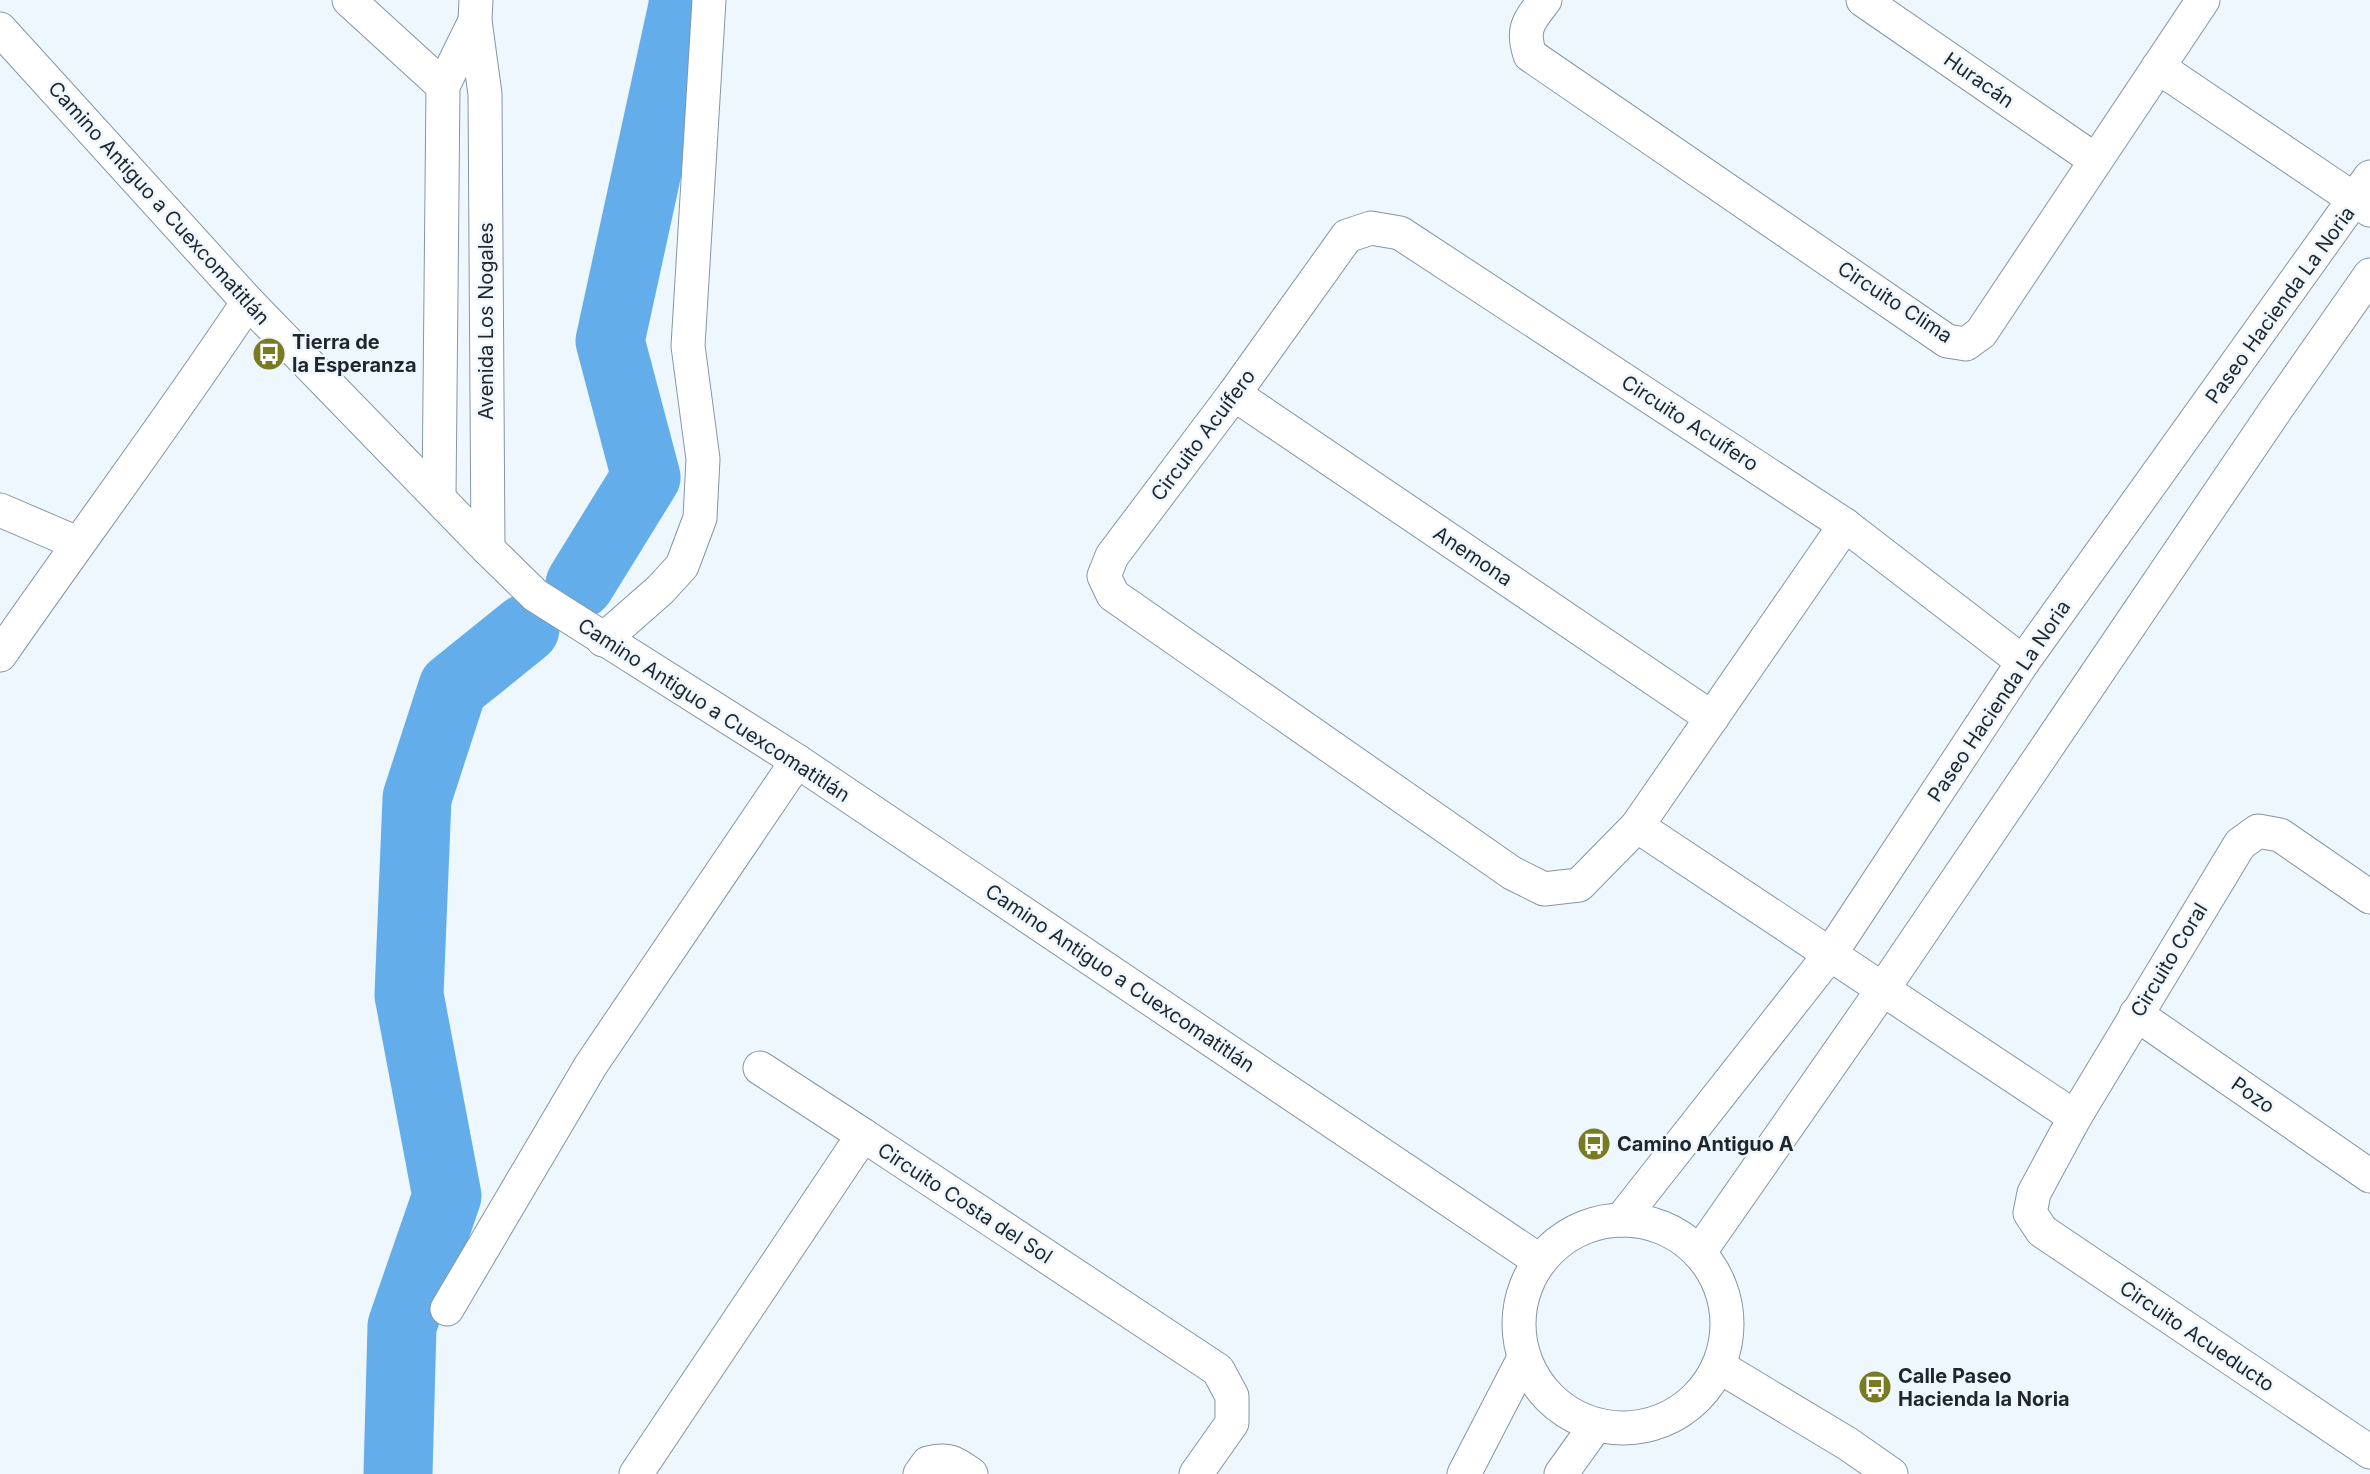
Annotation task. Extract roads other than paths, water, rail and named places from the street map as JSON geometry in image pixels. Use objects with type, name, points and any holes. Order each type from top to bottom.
[{"type":"street","points":[[349,0],[443,86],[485,94]]},
{"type":"street","points":[[603,640],[660,590],[682,566],[700,518],[703,459],[688,346],[710,0]]},
{"type":"street","name":"Circuito Clima","points":[[1545,0],[1531,19],[1524,38],[1530,55],[1947,341],[1966,344],[1981,333],[2203,0]]},
{"type":"street","name":"Huracán","points":[[1863,0],[2095,160]]},
{"type":"street","points":[[439,497],[443,86],[475,10]]},
{"type":"street","name":"Avenida Los Nogales","points":[[475,10],[485,94],[488,549]]},
{"type":"street","name":"Camino Antiguo a Cuexcomatitlán","points":[[0,29],[248,302],[535,595],[797,761],[1540,1261]]},
{"type":"street","points":[[2158,67],[2365,196]]},
{"type":"street","name":"Paseo Hacienda La Noria","points":[[1621,1220],[1831,953],[2023,662],[2365,196]]},
{"type":"street","name":"Circuito Acuífero","points":[[1845,525],[1637,826],[1579,885],[1544,889],[1512,873],[1113,596],[1104,576],[1112,556],[1234,394],[1347,236],[1371,228],[1400,233],[1845,525],[2023,662]]},
{"type":"street","points":[[1699,1252],[1883,989],[2277,408],[2370,275]]},
{"type":"street","points":[[0,655],[77,543],[186,395],[248,302]]},
{"type":"street","name":"Anemona","points":[[1234,394],[1712,718]]},
{"type":"street","points":[[0,510],[77,543]]},
{"type":"street","points":[[447,1309],[591,1065],[797,761]]},
{"type":"street","points":[[1637,826],[2075,1117]]},
{"type":"street","name":"Circuito Coral","points":[[2030,1213],[2034,1193],[2075,1117],[2240,844],[2258,831],[2280,835],[2370,897]]},
{"type":"street","name":"Pozo","points":[[2136,1014],[2370,1176]]},
{"type":"street","points":[[760,1068],[863,1135]]},
{"type":"street","name":"Circuito Costa del Sol","points":[[636,1474],[863,1135],[1218,1370],[1233,1396],[1232,1423],[1196,1474]]},
{"type":"street","name":"Circuito Acueducto","points":[[2030,1213],[2042,1231],[2370,1452]]},
{"type":"street","points":[[1621,1220],[1650,1224],[1676,1235],[1699,1252],[1721,1287],[1728,1327],[1720,1367],[1699,1397],[1669,1419],[1633,1429],[1596,1425],[1565,1411],[1540,1388],[1524,1358],[1519,1333],[1520,1308],[1527,1283],[1540,1261],[1562,1240],[1590,1225],[1621,1220]]},
{"type":"street","points":[[1464,1474],[1524,1358]]},
{"type":"street","points":[[1720,1367],[1848,1444],[1891,1474]]},
{"type":"street","points":[[1561,1474],[1596,1425]]},
{"type":"street","points":[[920,1474],[928,1463],[941,1460],[954,1461],[971,1474]]},
{"type":"waterway","points":[[580,584],[646,477],[610,341],[683,0]]},
{"type":"waterway","points":[[398,1474],[402,1326],[447,1196],[409,995],[417,798],[453,687],[525,629]]},
{"type":"place","name":"Tierra de la Esperanza","points":[[269,354]]},
{"type":"place","name":"Camino Antiguo A","points":[[1594,1144]]},
{"type":"place","name":"Calle Paseo Hacienda la Noria","points":[[1875,1387]]}]
